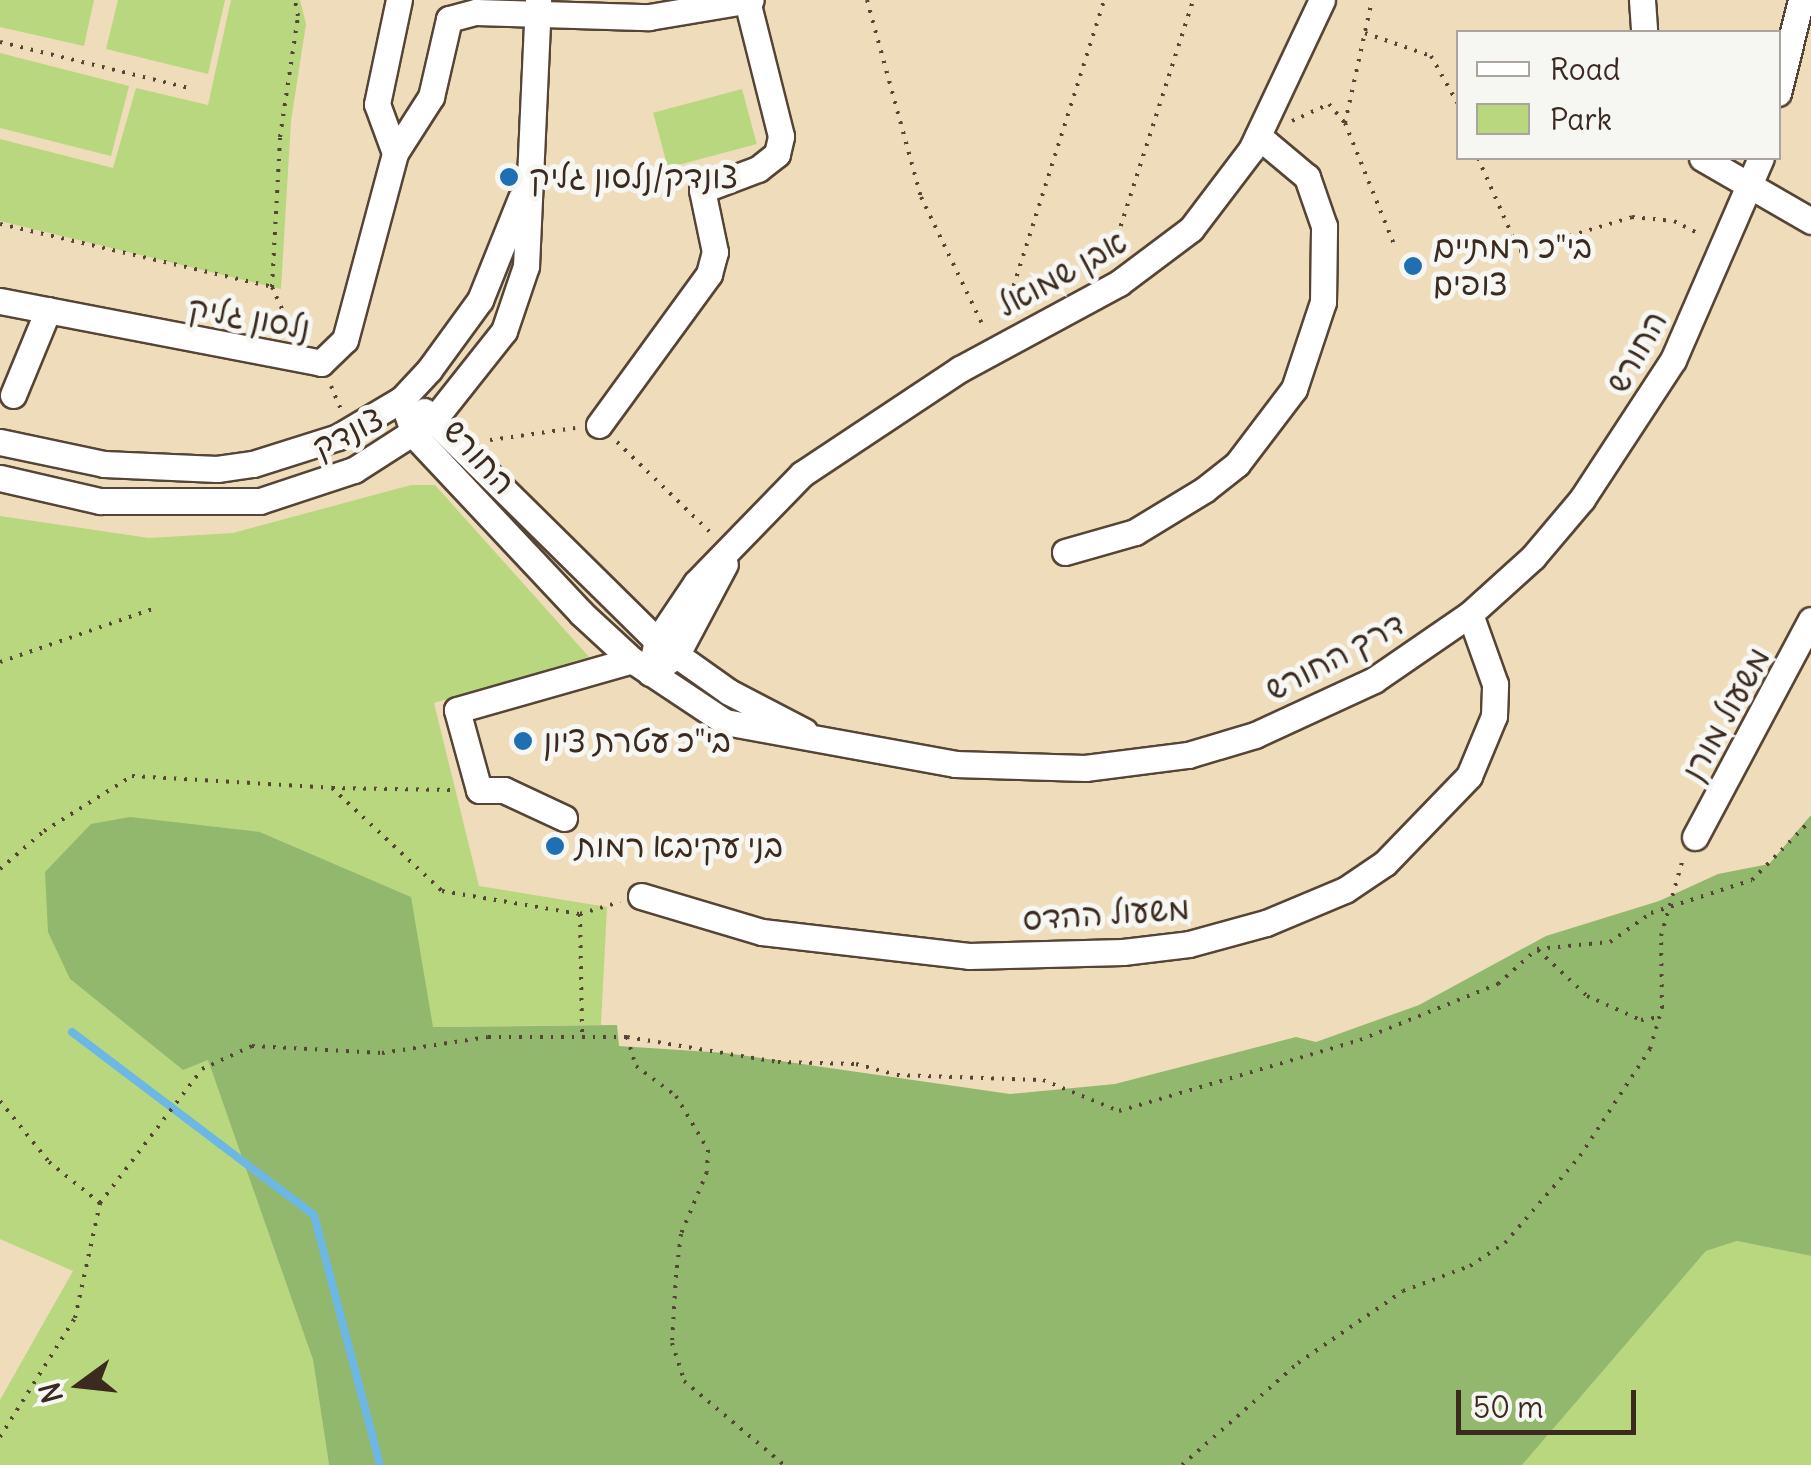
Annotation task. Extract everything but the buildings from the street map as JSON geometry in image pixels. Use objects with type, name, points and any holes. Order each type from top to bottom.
[{"type":"street","points":[[395,152],[378,104],[400,0]]},
{"type":"street","points":[[538,8],[649,17],[749,0],[782,136],[777,154],[758,169],[702,190],[715,252],[709,274],[599,425]]},
{"type":"street","name":"אבן שמואל","points":[[667,648],[727,548],[844,442],[994,349],[1099,294],[1191,229],[1258,136],[1322,0]]},
{"type":"street","points":[[1642,0],[1644,30]]},
{"type":"street","points":[[1781,81],[1801,0]]},
{"type":"street","name":"נלסון גליק","points":[[0,301],[306,363],[345,340],[395,152],[431,97],[449,19],[476,12],[538,8]]},
{"type":"street","name":"צונדק","points":[[0,478],[100,501],[219,506],[309,488],[415,436],[436,418],[494,345],[516,306],[531,220],[538,8]]},
{"type":"street","points":[[1065,552],[1135,532],[1204,490],[1237,464],[1294,389],[1323,302],[1324,226],[1307,178],[1258,136]]},
{"type":"street","name":"צונדק","points":[[0,442],[104,464],[217,468],[297,453],[350,431],[402,399],[480,300],[511,232],[530,160]]},
{"type":"street","points":[[1706,160],[1811,221]]},
{"type":"street","name":"החורש","points":[[1532,557],[1632,428],[1726,247],[1754,186],[1760,160]]},
{"type":"street","points":[[13,395],[48,310]]},
{"type":"street","name":"החורש","points":[[402,399],[436,418],[667,648],[753,706],[831,743]]},
{"type":"street","name":"החורש","points":[[402,399],[415,436],[641,666],[725,722],[955,764],[1142,763]]},
{"type":"street","name":"אבן שמואל","points":[[479,790],[457,710],[641,666],[667,648],[748,526]]},
{"type":"street","name":"דרך החורש","points":[[1142,763],[1228,746],[1306,715],[1374,680],[1470,614],[1532,557]]},
{"type":"street","name":"משעול ההדס","points":[[641,896],[762,932],[968,956],[1123,952],[1188,944],[1320,902],[1385,862],[1432,820],[1484,749],[1495,684],[1470,614]]},
{"type":"street","name":"משעול מורן","points":[[1695,837],[1811,620]]},
{"type":"street","points":[[479,790],[504,790],[564,818]]},
{"type":"path","points":[[294,0],[298,16],[280,137],[272,287],[306,363],[350,431]]},
{"type":"path","points":[[867,0],[921,198],[994,349]]},
{"type":"path","points":[[994,349],[1104,0]]},
{"type":"path","points":[[1099,294],[1193,0]]},
{"type":"path","points":[[1345,123],[1372,0]]},
{"type":"path","points":[[1364,33],[1431,56],[1456,100]]},
{"type":"path","points":[[0,42],[192,89]]},
{"type":"path","points":[[1258,136],[1329,104],[1345,123],[1395,248]]},
{"type":"path","points":[[1479,160],[1519,251],[1632,217],[1674,221],[1726,247]]},
{"type":"path","points":[[0,224],[272,287]]},
{"type":"path","points":[[461,444],[599,425],[727,548]]},
{"type":"path","points":[[0,662],[158,607]]},
{"type":"path","points":[[0,869],[44,831],[132,776],[332,788],[479,790]]},
{"type":"path","points":[[332,788],[442,891],[580,914],[641,896]]},
{"type":"path","points":[[0,1436],[75,1318],[100,1204],[202,1068],[252,1046],[382,1053],[488,1037],[628,1037],[778,1062],[856,1064],[897,1076],[1043,1080],[1120,1112],[1360,1040],[1498,984],[1537,949],[1610,942],[1672,904],[1752,880],[1811,820]]},
{"type":"path","points":[[1182,1465],[1298,1363],[1403,1290],[1470,1266],[1505,1243],[1580,1156],[1650,1049],[1660,1017],[1657,965],[1678,868],[1695,837]]},
{"type":"path","points":[[580,914],[582,1036]]},
{"type":"path","points":[[1537,949],[1587,996],[1640,1020],[1660,1017]]},
{"type":"path","points":[[628,1037],[636,1066],[676,1096],[708,1150],[707,1172],[681,1234],[676,1275],[672,1343],[684,1381],[784,1465]]},
{"type":"path","points":[[0,1102],[49,1162],[100,1204]]},
{"type":"green space","points":[[0,0],[94,0],[84,46],[0,27]]},
{"type":"green space","points":[[118,0],[225,0],[208,74],[106,49]]},
{"type":"green space","points":[[231,0],[300,0],[306,24],[291,121],[281,289],[0,221],[0,139],[113,168],[136,88],[208,105]]},
{"type":"green space","points":[[0,53],[129,86],[111,156],[0,128]]},
{"type":"green space","points":[[742,89],[757,144],[668,168],[653,113]]},
{"type":"green space","points":[[411,485],[435,485],[589,657],[434,703],[479,886],[607,907],[601,1025],[432,1027],[410,897],[260,832],[70,979],[182,1069],[208,1059],[313,1360],[329,1465],[0,1465],[0,1400],[73,1271],[0,1239],[0,516],[149,538],[233,533]]},
{"type":"green space","points":[[1811,815],[1811,1256],[1737,1241],[1706,1251],[1522,1465],[329,1465],[313,1360],[208,1060],[183,1070],[70,979],[48,932],[45,872],[91,824],[130,817],[260,832],[411,897],[433,1027],[617,1025],[619,1046],[726,1053],[1010,1094],[1115,1084],[1296,1037],[1316,1042],[1419,1005],[1546,936],[1659,901],[1718,874],[1769,864]]},
{"type":"green space","points":[[1737,1241],[1811,1256],[1811,1465],[1522,1465],[1706,1251]]},
{"type":"waterway","points":[[72,1032],[314,1215],[380,1465]]},
{"type":"place","name":"צונדק/נלסון גליק","points":[[509,177]]},
{"type":"place","name":"בי\"כ רמתיים צופים","points":[[1413,266]]},
{"type":"place","name":"בי\"כ עטרת ציון","points":[[523,741]]},
{"type":"place","name":"בני עקיבא רמות","points":[[555,846]]}]
